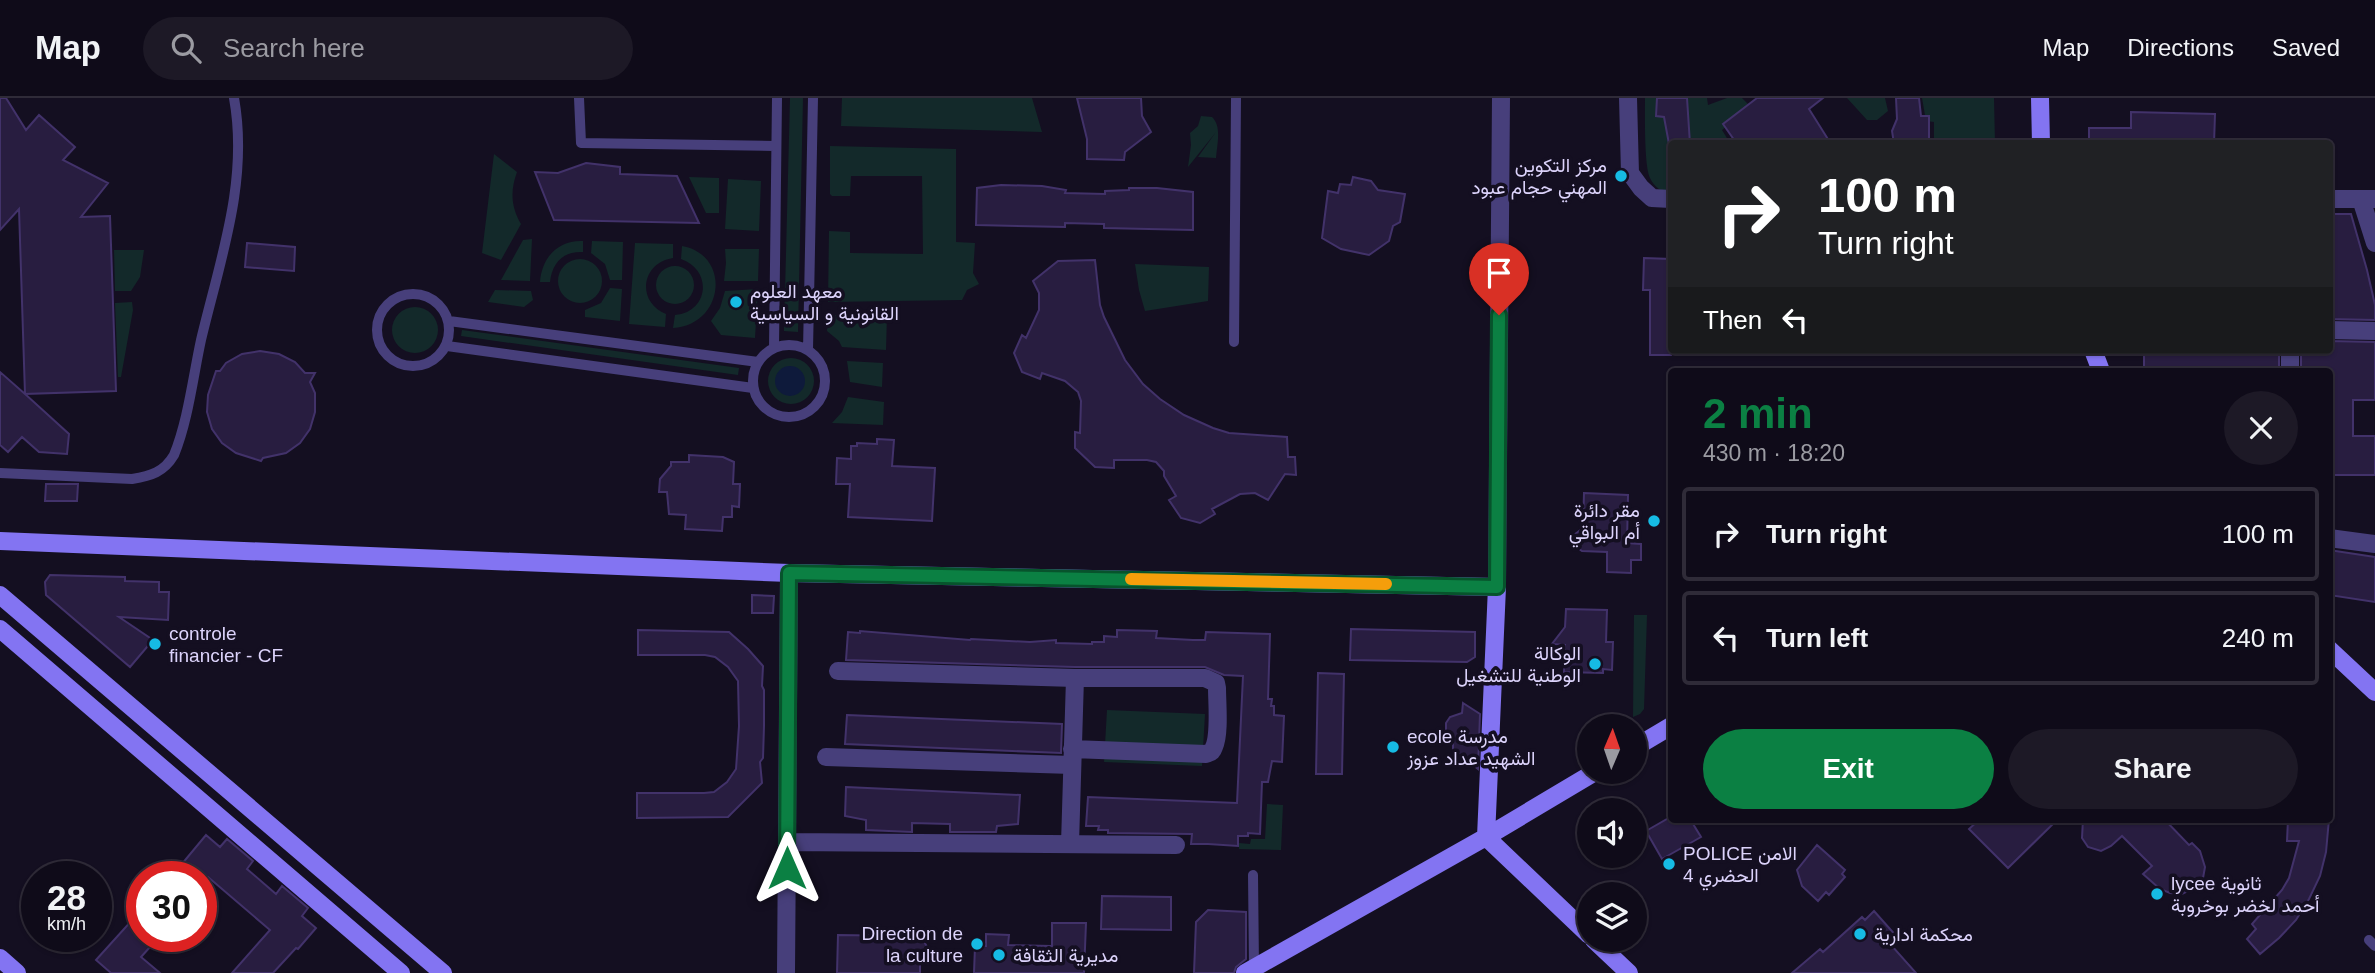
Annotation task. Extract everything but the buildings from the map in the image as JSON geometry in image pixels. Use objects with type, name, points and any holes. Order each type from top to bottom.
[{"type":"street","points":[[1501,98],[1497,587],[1486,837],[1577,924]]},
{"type":"street","points":[[1628,98],[1630,173],[1652,198],[1668,199]]},
{"type":"street","points":[[2040,98],[2041,140]]},
{"type":"street","points":[[2333,199],[2368,199],[2375,243]]},
{"type":"street","points":[[2333,330],[2375,331]]},
{"type":"street","points":[[2333,539],[2375,544]]},
{"type":"street","points":[[0,541],[789,573],[1497,587]]},
{"type":"street","points":[[786,973],[789,573]]},
{"type":"street","points":[[0,595],[443,973]]},
{"type":"street","points":[[0,629],[401,973]]},
{"type":"street","points":[[2333,653],[2375,692]]},
{"type":"street","points":[[826,757],[1206,754],[1212,752],[1216,746],[1217,688],[1216,683],[1210,679],[838,671]]},
{"type":"street","points":[[1070,844],[1074,678]]},
{"type":"street","points":[[1647,740],[1668,728]]},
{"type":"street","points":[[1250,970],[1577,783]]},
{"type":"street","points":[[787,842],[1176,845]]},
{"type":"street","points":[[1607,952],[1629,973]]},
{"type":"street","points":[[0,958],[18,973]]},
{"type":"lane","points":[[0,473],[132,479],[161,471],[174,455],[239,173],[239,125],[234,98]]},
{"type":"lane","points":[[579,98],[581,143],[775,146]]},
{"type":"lane","points":[[774,348],[777,98]]},
{"type":"lane","points":[[808,350],[813,98]]},
{"type":"lane","points":[[1234,342],[1236,98]]},
{"type":"lane","points":[[407,293],[434,299],[444,309],[449,321],[447,346],[438,357],[427,364],[400,364],[380,346],[376,332],[384,307],[407,293]]},
{"type":"lane","points":[[449,321],[758,362]]},
{"type":"lane","points":[[785,345],[808,350],[818,359],[824,371],[826,384],[823,397],[815,408],[804,415],[791,418],[766,410],[753,388],[753,374],[758,362],[774,348],[785,345]]},
{"type":"lane","points":[[447,346],[753,388]]},
{"type":"lane","points":[[1250,970],[1253,875]]},
{"type":"green space","points":[[790,98],[803,98],[798,332],[784,331]]},
{"type":"green space","points":[[842,98],[1032,98],[1042,132],[841,126]]},
{"type":"green space","points":[[1645,98],[1707,98],[1708,105],[1727,98],[1742,98],[1751,107],[1722,130],[1728,140],[1668,140],[1668,193],[1656,186],[1648,172]]},
{"type":"green space","points":[[1847,98],[1885,98],[1888,111],[1877,120],[1867,120]]},
{"type":"green space","points":[[1922,98],[1994,98],[1995,140],[1934,140],[1934,122],[1926,121]]},
{"type":"green space","points":[[1201,116],[1212,117],[1217,125],[1216,158],[1198,157],[1216,132],[1188,167],[1190,133],[1198,126]]},
{"type":"green space","points":[[830,146],[956,149],[956,242],[975,243],[973,273],[979,284],[967,290],[962,300],[828,302],[829,231],[850,232],[850,253],[923,254],[922,176],[851,176],[850,196],[832,196]]},
{"type":"green space","points":[[494,154],[517,172],[513,199],[521,224],[501,260],[482,253]]},
{"type":"green space","points":[[689,177],[719,178],[719,213],[706,213]]},
{"type":"green space","points":[[728,179],[761,181],[759,231],[725,229]]},
{"type":"green space","points":[[532,239],[530,281],[501,280],[523,240]]},
{"type":"green space","points":[[583,241],[583,252],[564,256],[553,269],[550,282],[540,282],[544,265],[553,252],[566,243]]},
{"type":"green space","points":[[592,241],[623,242],[622,280],[610,280],[605,264],[591,253]]},
{"type":"green space","points":[[635,243],[673,244],[673,258],[654,267],[646,283],[650,301],[666,314],[665,327],[629,324]]},
{"type":"green space","points":[[682,246],[698,252],[709,262],[715,275],[715,289],[711,303],[703,315],[690,324],[673,328],[675,315],[695,307],[703,290],[698,272],[691,264],[681,259]]},
{"type":"green space","points":[[725,249],[759,249],[758,281],[724,281]]},
{"type":"green space","points":[[114,250],[144,250],[140,277],[131,291],[115,291]]},
{"type":"green space","points":[[580,259],[595,266],[602,281],[595,296],[580,303],[565,296],[558,281],[565,266]]},
{"type":"green space","points":[[1135,264],[1209,267],[1208,301],[1145,311]]},
{"type":"green space","points":[[675,266],[689,271],[694,285],[689,299],[675,304],[661,299],[656,285],[661,271]]},
{"type":"green space","points":[[610,288],[622,289],[620,321],[585,317],[585,310],[601,303]]},
{"type":"green space","points":[[758,289],[755,338],[721,335],[711,321],[720,308],[725,291]]},
{"type":"green space","points":[[495,290],[531,291],[533,300],[524,307],[488,302]]},
{"type":"green space","points":[[132,302],[133,310],[121,377],[118,377],[115,303]]},
{"type":"green space","points":[[415,307],[431,314],[438,330],[431,346],[415,353],[399,346],[392,330],[399,314]]},
{"type":"green space","points":[[828,315],[887,315],[886,350],[842,347],[827,331]]},
{"type":"green space","points":[[462,330],[739,368],[738,375],[461,336]]},
{"type":"green space","points":[[791,358],[807,365],[814,381],[807,397],[791,404],[775,397],[768,381],[775,365]]},
{"type":"green space","points":[[847,361],[883,363],[882,387],[850,382]]},
{"type":"green space","points":[[848,397],[884,402],[883,425],[832,423],[842,412]]},
{"type":"green space","points":[[1634,615],[1647,615],[1644,709],[1640,714],[1633,714]]},
{"type":"green space","points":[[1107,710],[1205,714],[1202,766],[1104,762]]},
{"type":"green space","points":[[1267,804],[1283,805],[1281,850],[1239,849],[1239,843],[1250,844],[1251,839],[1265,839]]},
{"type":"water","points":[[790,366],[801,370],[805,381],[801,392],[790,396],[779,392],[775,381],[779,370]]},
{"type":"slow traffic","points":[[1131,579],[1386,584]]},
{"type":"place","name":"مركز التكوين المهني حجام عبود","points":[[1621,176]]},
{"type":"place","name":"معهد العلوم القانونية و السياسية","points":[[736,302]]},
{"type":"place","name":"مقر دائرة أم البواقي","points":[[1654,521]]},
{"type":"place","name":"controle financier - CF","points":[[155,644]]},
{"type":"place","name":"الوكالة الوطنية للتشغيل","points":[[1595,664]]},
{"type":"place","name":"ecole مدرسة الشهيد عداد عزوز","points":[[1393,747]]},
{"type":"place","name":"POLICE الامن الحضري 4","points":[[1669,864]]},
{"type":"place","name":"lycee ثانوية أحمد لخضر بوخروبة","points":[[2157,894]]},
{"type":"place","name":"محكمة ادارية","points":[[1860,934]]},
{"type":"place","name":"Direction de la culture","points":[[977,944]]},
{"type":"place","name":"مديرية الثقافة","points":[[999,955]]},
{"type":"route","points":[[787,868],[789,573],[1497,587],[1499,315]]}]
